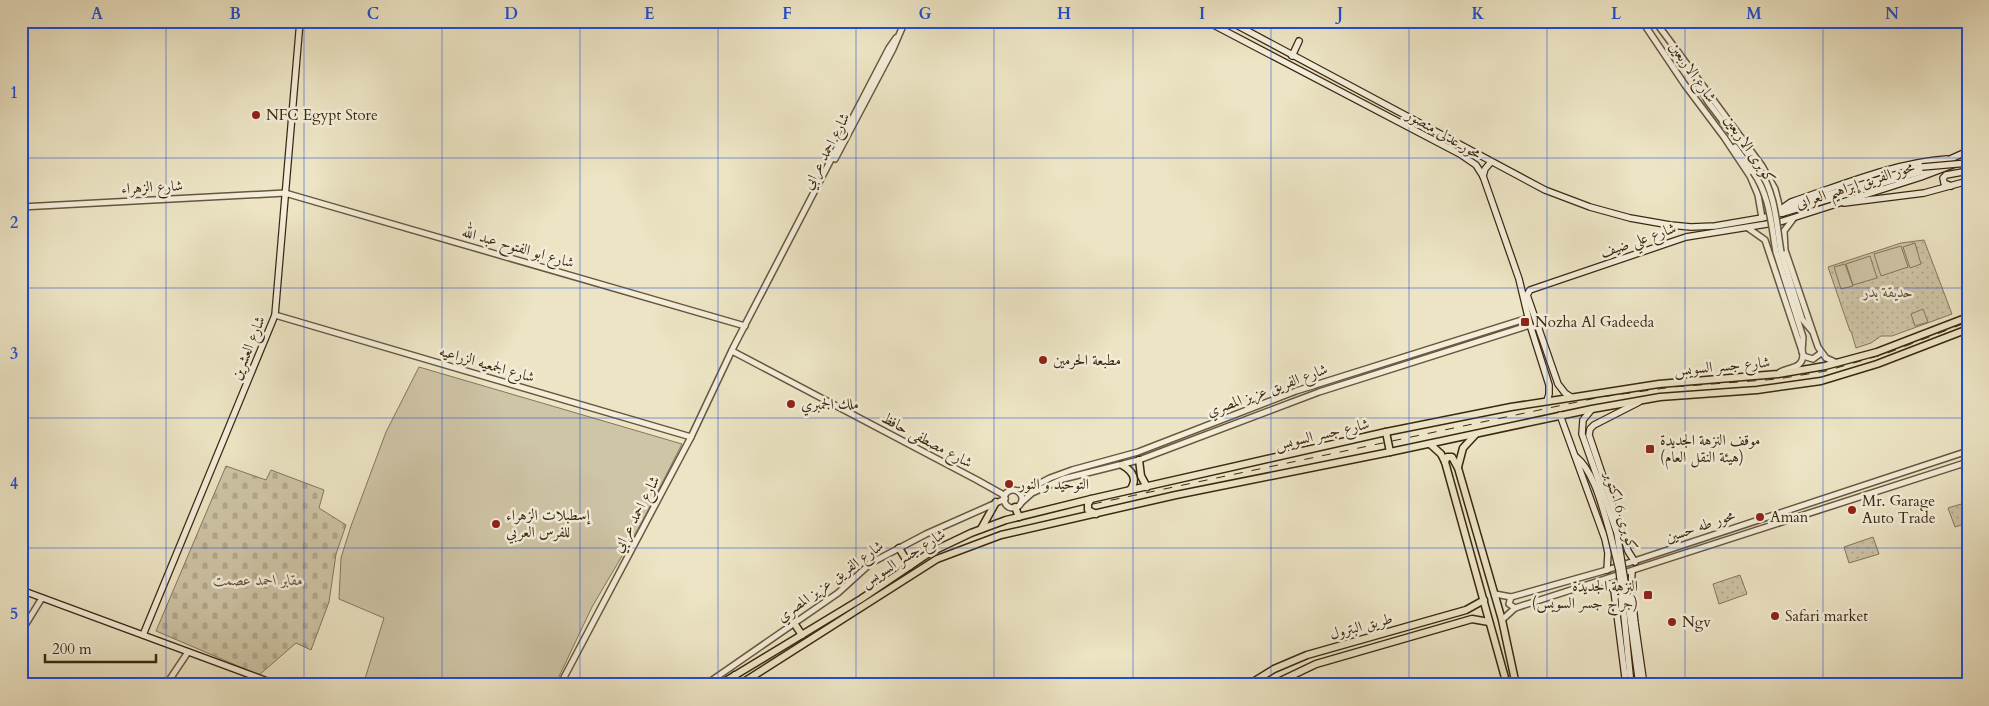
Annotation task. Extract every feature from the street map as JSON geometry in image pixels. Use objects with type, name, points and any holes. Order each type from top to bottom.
[{"type":"main road","name":"شارع العشرين","points":[[143,635],[275,315],[300,21]]},
{"type":"main road","name":"محور عدلى منصور","points":[[1206,21],[1368,105],[1478,167],[1483,176],[1519,279],[1528,318],[1549,388],[1547,401]]},
{"type":"main road","name":"محور عدلى منصور","points":[[1230,21],[1292,56],[1545,190],[1596,209],[1650,222],[1691,227]]},
{"type":"main road","points":[[1292,56],[1299,41]]},
{"type":"main road","name":"محور الفريق إبراهيم العرابى","points":[[1691,227],[1727,224],[1762,218],[1926,170],[1968,151]]},
{"type":"main road","points":[[1471,162],[1476,159],[1476,154]]},
{"type":"main road","points":[[1783,212],[1784,207],[1790,202],[1894,168],[1920,162],[1952,159]]},
{"type":"main road","name":"محور الفريق إبراهيم العرابى","points":[[1748,228],[1796,217],[1927,175],[1968,159]]},
{"type":"main road","points":[[1483,176],[1485,169],[1491,162]]},
{"type":"main road","points":[[1783,212],[1798,204],[1909,169],[1968,163]]},
{"type":"main road","points":[[1951,186],[1944,183],[1944,176],[1968,171]]},
{"type":"main road","points":[[1835,204],[1924,193],[1968,181]]},
{"type":"main road","points":[[1691,227],[1693,235]]},
{"type":"main road","name":"شارع علي ضيف","points":[[1539,286],[1693,235],[1748,228]]},
{"type":"main road","points":[[1519,279],[1528,285],[1539,286]]},
{"type":"main road","points":[[1539,286],[1529,291],[1527,295],[1558,385],[1571,397]]},
{"type":"main road","name":"شارع جسر السويس","points":[[719,685],[861,599],[939,548],[981,528],[1091,499],[1386,432],[1547,401],[1668,382],[1778,374],[1837,363],[1877,352],[1968,317]]},
{"type":"main road","name":"شارع جسر السويس","points":[[738,684],[937,559],[1002,535],[1176,495],[1430,444],[1560,415],[1682,395],[1766,390],[1810,383],[1860,370],[1968,329]]},
{"type":"main road","points":[[1920,336],[1924,346]]},
{"type":"main road","points":[[1549,388],[1555,389],[1558,385]]},
{"type":"main road","points":[[1635,562],[1626,546],[1588,444],[1591,427],[1641,401]]},
{"type":"main road","name":"كوبرى 6 اكتوبر","points":[[1592,409],[1582,424],[1582,434],[1588,444],[1617,532],[1638,677],[1643,685]]},
{"type":"main road","points":[[1560,415],[1603,534],[1608,553],[1608,570]]},
{"type":"main road","points":[[1386,432],[1390,452]]},
{"type":"main road","points":[[1458,468],[1463,448],[1476,434]]},
{"type":"main road","points":[[1430,444],[1438,450],[1445,462],[1507,685]]},
{"type":"main road","name":"كوبرى 6 اكتوبر","points":[[1574,456],[1584,464],[1591,476],[1610,533],[1625,595],[1631,685]]},
{"type":"main road","points":[[1445,462],[1447,457],[1452,457],[1458,468],[1502,620],[1516,685]]},
{"type":"main road","points":[[1139,460],[1141,476],[1147,487]]},
{"type":"main road","points":[[1122,465],[1130,470],[1134,476],[1134,484],[1130,490]]},
{"type":"main road","points":[[1091,499],[1087,507],[1090,512],[1096,514]]},
{"type":"main road","points":[[981,528],[996,502]]},
{"type":"main road","points":[[1075,503],[1080,506],[1081,511],[1078,518]]},
{"type":"main road","points":[[1015,507],[1019,517]]},
{"type":"main road","points":[[1608,553],[1617,555],[1622,553],[1626,546]]},
{"type":"main road","points":[[899,548],[910,566]]},
{"type":"main road","points":[[1632,572],[1631,588],[1634,623],[1643,685]]},
{"type":"main road","points":[[1602,582],[1609,584],[1614,591],[1626,685]]},
{"type":"main road","points":[[1614,591],[1622,586],[1631,588]]},
{"type":"main road","points":[[21,590],[278,685]]},
{"type":"main road","name":"طريق البترول","points":[[1248,685],[1285,664],[1330,648],[1471,609],[1484,600]]},
{"type":"main road","points":[[1471,609],[1474,614],[1472,619]]},
{"type":"main road","name":"طريق البترول","points":[[1272,685],[1305,668],[1334,658],[1472,619],[1489,622]]},
{"type":"main road","points":[[794,623],[802,635]]},
{"type":"main road","points":[[1330,648],[1334,658]]},
{"type":"main road","points":[[735,674],[732,682],[738,684]]},
{"type":"street","name":"شارع احمد عرابي","points":[[733,352],[865,103],[904,21]]},
{"type":"street","name":"شارع الاربعين","points":[[1642,21],[1685,85],[1724,136],[1750,176],[1758,195],[1762,218]]},
{"type":"street","name":"شارع الاربعين","points":[[1654,21],[1762,166],[1775,189],[1783,212]]},
{"type":"street","name":"شارع احمد عرابي","points":[[560,685],[691,437],[745,326],[891,44],[896,38]]},
{"type":"street","name":"كوبرى الاربعين","points":[[1694,75],[1704,97],[1756,170],[1769,205],[1779,252],[1803,337],[1802,354]]},
{"type":"street","name":"كوبرى الاربعين","points":[[1685,85],[1695,92],[1756,170]]},
{"type":"street","points":[[1758,195],[1762,198],[1769,198],[1774,194],[1775,189]]},
{"type":"street","name":"شارع الزهراء","points":[[21,207],[285,193]]},
{"type":"street","name":"شارع ابو الفتوح عبد الله","points":[[285,193],[745,326]]},
{"type":"street","points":[[1796,217],[1787,225],[1783,237],[1786,256],[1821,353],[1826,358],[1837,363]]},
{"type":"street","points":[[1748,228],[1765,240],[1802,354],[1799,366],[1778,374]]},
{"type":"street","points":[[1765,240],[1774,236],[1783,237]]},
{"type":"street","name":"كوبرى الاربعين","points":[[1779,252],[1802,319],[1812,331]]},
{"type":"street","name":"شارع الجمعيه الزراعيه","points":[[275,315],[691,437]]},
{"type":"street","name":"شارع الفريق عزيز المصري","points":[[1018,491],[1029,489],[1050,478],[1072,470],[1144,450],[1274,399],[1528,318]]},
{"type":"street","points":[[1514,323],[1517,325],[1516,330]]},
{"type":"street","name":"شارع الفريق عزيز المصري","points":[[1022,502],[1032,493],[1063,480],[1139,460],[1384,371],[1530,325]]},
{"type":"street","name":"شارع مصطفى حافظ","points":[[733,352],[977,480],[1002,494],[1004,498]]},
{"type":"street","points":[[1802,354],[1813,359],[1821,353]]},
{"type":"street","points":[[1381,364],[1384,371]]},
{"type":"street","points":[[1274,399],[1278,408]]},
{"type":"street","name":"محور طه حسين","points":[[1494,594],[1511,597],[1635,562],[1968,451]]},
{"type":"street","name":"محور طه حسين","points":[[1502,620],[1515,608],[1602,582],[1968,462]]},
{"type":"street","name":"شارع مصطفى حافظ","points":[[977,480],[998,489],[1010,491]]},
{"type":"street","points":[[1853,489],[1857,498]]},
{"type":"street","points":[[1010,491],[1018,491],[1022,496],[1022,502],[1015,507],[1007,505],[1004,498],[1010,491]]},
{"type":"street","name":"شارع الفريق عزيز المصري","points":[[705,685],[843,590],[871,563],[941,527],[1004,498]]},
{"type":"street","points":[[1511,597],[1509,604],[1515,608]]},
{"type":"street","points":[[21,632],[42,598]]},
{"type":"street","points":[[166,685],[188,652]]},
{"type":"green space","name":"حديقة بدر","points":[[1924,240],[1952,314],[1892,336],[1881,336],[1871,343],[1856,348],[1828,267],[1901,243]]},
{"type":"green space","points":[[1915,243],[1921,264],[1910,268],[1903,247]]},
{"type":"green space","points":[[1901,246],[1908,267],[1881,276],[1874,254]]},
{"type":"green space","points":[[1870,256],[1877,278],[1853,285],[1846,264]]},
{"type":"green space","points":[[1845,264],[1853,286],[1841,289],[1834,267]]},
{"type":"green space","points":[[1923,309],[1928,322],[1915,326],[1911,314]]},
{"type":"green space","name":"إسطبلات الزهراء للفرس العربي","points":[[419,367],[682,444],[642,522],[592,607],[555,685],[363,685],[384,618],[339,599],[341,558],[386,432]]},
{"type":"green space","name":"مقابر احمد عصمت","points":[[226,466],[266,480],[271,470],[324,490],[319,508],[346,525],[336,554],[329,602],[311,650],[296,643],[259,675],[156,631]]},
{"type":"green space","points":[[1968,502],[1968,523],[1955,527],[1948,508]]},
{"type":"green space","points":[[1873,537],[1879,554],[1849,563],[1844,547]]},
{"type":"green space","points":[[1740,575],[1747,594],[1719,604],[1713,584]]},
{"type":"railway","points":[[1093,504],[1601,397],[1673,387],[1778,379],[1826,371],[1885,354],[1968,322]]},
{"type":"place","name":"NFC Egypt Store","points":[[256,115]]},
{"type":"place","name":"Nozha Al Gadeeda","points":[[1525,322]]},
{"type":"place","name":"مطبعة الحرمين","points":[[1043,360]]},
{"type":"place","name":"ملك الجمبري","points":[[791,404]]},
{"type":"place","name":"موقف النزهة الجديدة (هيئة النقل العام)","points":[[1650,449]]},
{"type":"place","name":"التوحيد و النور","points":[[1009,484]]},
{"type":"place","name":"Mr. Garage Auto Trade","points":[[1852,510]]},
{"type":"place","name":"Aman","points":[[1760,517]]},
{"type":"place","name":"إسطبلات الزهراء للفرس العربي","points":[[496,524]]},
{"type":"place","name":"النزهة الجديدة (جراج جسر السويس)","points":[[1648,595]]},
{"type":"place","name":"Safari market","points":[[1775,616]]},
{"type":"place","name":"Ngv","points":[[1672,622]]}]
